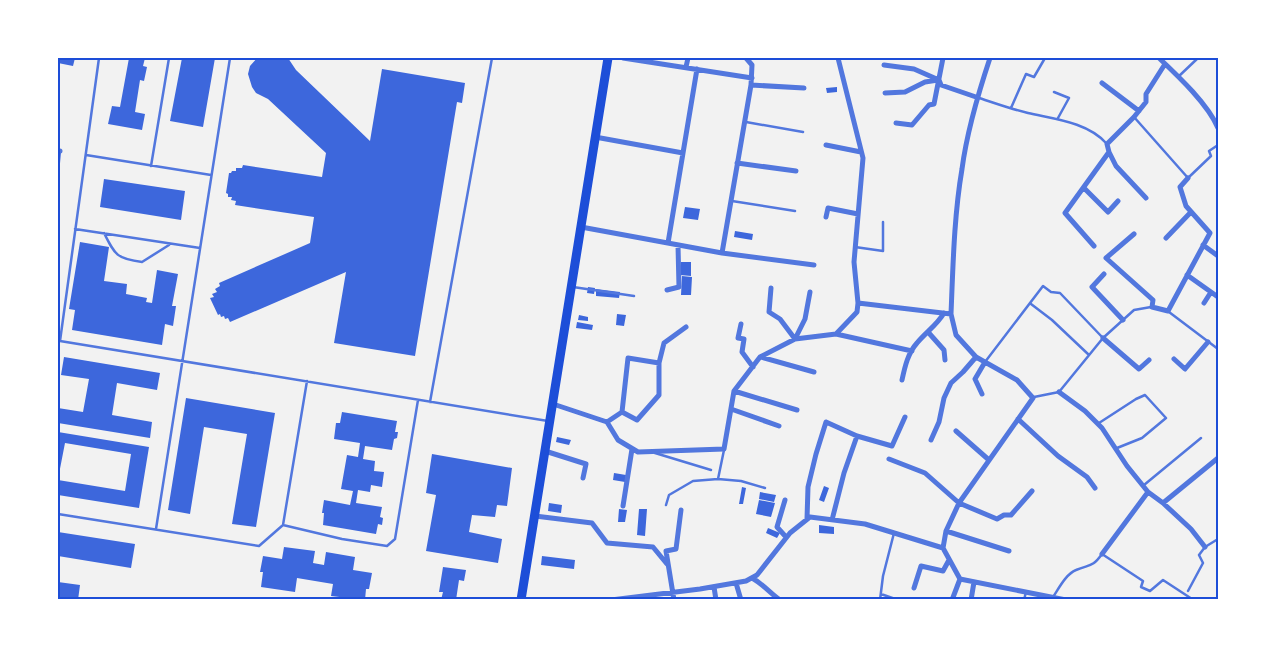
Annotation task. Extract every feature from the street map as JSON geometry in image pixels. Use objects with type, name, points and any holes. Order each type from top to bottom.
[{"type":"main road","points":[[521,600],[608,58]]},
{"type":"street","points":[[623,58],[752,78]]},
{"type":"street","points":[[686,67],[688,58]]},
{"type":"street","points":[[722,253],[752,78],[752,65],[746,58]]},
{"type":"street","points":[[836,334],[857,312],[858,303],[854,262],[863,158],[838,58]]},
{"type":"street","points":[[896,123],[912,125],[929,104],[934,104],[943,58]]},
{"type":"street","points":[[942,548],[946,531],[959,503],[1033,398],[1017,380],[976,357],[956,335],[951,314],[953,261],[962,169],[976,97],[990,58]]},
{"type":"street","points":[[1159,58],[1216,117],[1218,128]]},
{"type":"street","points":[[1146,198],[1116,166],[1107,144],[1146,102],[1146,94],[1165,64]]},
{"type":"street","points":[[884,65],[914,69],[939,80],[941,85],[976,97]]},
{"type":"street","points":[[668,243],[697,69]]},
{"type":"street","points":[[885,93],[906,92],[925,82],[939,80]]},
{"type":"street","points":[[1102,83],[1139,111]]},
{"type":"street","points":[[750,85],[804,88]]},
{"type":"street","points":[[595,137],[683,153]]},
{"type":"street","points":[[826,145],[861,152]]},
{"type":"street","points":[[1094,246],[1066,213],[1109,152]]},
{"type":"street","points":[[737,163],[796,171]]},
{"type":"street","points":[[1134,234],[1106,258],[1153,300],[1152,307],[1168,311],[1210,233],[1186,206],[1180,187],[1188,178]]},
{"type":"street","points":[[1084,188],[1108,212],[1118,201]]},
{"type":"street","points":[[826,217],[828,208],[858,214]]},
{"type":"street","points":[[1166,238],[1191,212]]},
{"type":"street","points":[[581,227],[722,253],[814,265]]},
{"type":"street","points":[[667,290],[679,287],[678,245]]},
{"type":"street","points":[[1204,245],[1218,256]]},
{"type":"street","points":[[1104,274],[1092,287],[1123,320]]},
{"type":"street","points":[[1187,275],[1218,297]]},
{"type":"street","points":[[771,288],[769,312],[780,319],[795,339]]},
{"type":"street","points":[[795,339],[805,319],[810,292]]},
{"type":"street","points":[[1204,303],[1211,292]]},
{"type":"street","points":[[858,303],[951,314]]},
{"type":"street","points":[[902,380],[908,358],[916,343],[940,320],[944,313]]},
{"type":"street","points":[[741,324],[738,338],[744,339],[742,352],[753,366]]},
{"type":"street","points":[[622,412],[637,420],[659,395],[659,363],[664,343],[686,327]]},
{"type":"street","points":[[928,332],[944,350],[945,360]]},
{"type":"street","points":[[552,404],[607,422],[618,440],[638,452],[724,449],[734,391],[760,357],[795,339],[836,334],[912,351]]},
{"type":"street","points":[[1103,338],[1139,369],[1149,360]]},
{"type":"street","points":[[1174,359],[1185,369],[1208,342]]},
{"type":"street","points":[[760,357],[814,372]]},
{"type":"street","points":[[931,440],[939,422],[944,398],[951,383],[976,357]]},
{"type":"street","points":[[607,422],[622,412],[628,358],[659,363]]},
{"type":"street","points":[[982,394],[975,379],[985,362]]},
{"type":"street","points":[[734,391],[797,410]]},
{"type":"street","points":[[1059,392],[1085,411],[1098,424],[1148,492],[1191,529],[1205,546]]},
{"type":"street","points":[[731,409],[779,426]]},
{"type":"street","points":[[807,519],[808,487],[826,422],[857,436],[892,446],[905,417]]},
{"type":"street","points":[[1018,419],[1058,456],[1087,477],[1095,488]]},
{"type":"street","points":[[956,431],[989,460]]},
{"type":"street","points":[[832,520],[844,472],[857,436]]},
{"type":"street","points":[[623,506],[632,448]]},
{"type":"street","points":[[545,451],[586,464],[583,478]]},
{"type":"street","points":[[1162,503],[1218,458]]},
{"type":"street","points":[[889,459],[924,473],[959,503],[997,519],[1011,515],[1032,491]]},
{"type":"street","points":[[1102,554],[1148,492]]},
{"type":"street","points":[[785,500],[778,527],[786,537]]},
{"type":"street","points":[[674,600],[666,550],[676,550],[681,510]]},
{"type":"street","points":[[534,516],[592,523],[607,543],[654,547],[668,564]]},
{"type":"street","points":[[611,600],[714,587],[752,578],[757,575],[786,537],[810,517],[865,524],[942,548],[960,579],[1066,600]]},
{"type":"street","points":[[946,531],[1009,551]]},
{"type":"street","points":[[914,588],[921,566],[943,571],[949,560]]},
{"type":"street","points":[[752,578],[762,584],[775,598],[780,600]]},
{"type":"street","points":[[952,600],[960,579]]},
{"type":"street","points":[[972,600],[974,582]]},
{"type":"street","points":[[736,583],[741,600]]},
{"type":"street","points":[[714,587],[716,600]]},
{"type":"lane","points":[[99,58],[60,341],[550,421]]},
{"type":"lane","points":[[152,166],[169,58]]},
{"type":"lane","points":[[156,529],[230,58]]},
{"type":"lane","points":[[430,402],[492,58]]},
{"type":"lane","points":[[1011,108],[1026,74],[1034,77],[1045,58]]},
{"type":"lane","points":[[1178,77],[1198,58]]},
{"type":"lane","points":[[1054,92],[1069,98],[1058,118]]},
{"type":"lane","points":[[976,97],[1027,113],[1058,118],[1098,134],[1107,144]]},
{"type":"lane","points":[[1134,117],[1188,178],[1211,156],[1209,151],[1218,145]]},
{"type":"lane","points":[[744,122],[803,132]]},
{"type":"lane","points":[[58,171],[59,151]]},
{"type":"lane","points":[[86,155],[211,175]]},
{"type":"lane","points":[[731,200],[795,211]]},
{"type":"lane","points":[[855,247],[883,251],[883,222]]},
{"type":"lane","points":[[75,229],[200,248]]},
{"type":"lane","points":[[104,234],[114,253],[126,260],[142,262],[170,244]]},
{"type":"lane","points":[[571,286],[634,296]]},
{"type":"lane","points":[[985,362],[1043,286],[1051,292],[1060,293],[1103,338]]},
{"type":"lane","points":[[1031,304],[1052,320],[1089,355]]},
{"type":"lane","points":[[1033,398],[1059,392],[1103,338],[1134,310],[1152,307]]},
{"type":"lane","points":[[1168,311],[1218,349]]},
{"type":"lane","points":[[58,514],[259,546],[283,525],[307,381]]},
{"type":"lane","points":[[1098,424],[1145,395],[1166,418],[1142,438],[1115,449]]},
{"type":"lane","points":[[283,525],[342,539],[387,546],[395,539],[418,400]]},
{"type":"lane","points":[[1143,486],[1202,438]]},
{"type":"lane","points":[[718,479],[724,449]]},
{"type":"lane","points":[[652,452],[711,470]]},
{"type":"lane","points":[[666,505],[669,495],[693,482],[718,479],[741,481],[765,488]]},
{"type":"lane","points":[[880,600],[883,576],[894,534]]},
{"type":"lane","points":[[1188,591],[1203,563],[1199,555],[1205,546],[1218,539]]},
{"type":"lane","points":[[1053,597],[1062,582],[1075,570],[1086,568],[1096,563],[1102,554],[1143,581],[1141,587],[1150,591],[1163,580],[1192,599]]},
{"type":"lane","points":[[1024,600],[1026,592]]},
{"type":"lane","points":[[881,594],[898,600]]},
{"type":"building","points":[[58,58],[75,58],[73,66],[58,63]]},
{"type":"building","points":[[129,58],[145,58],[143,66],[147,67],[144,81],[140,80],[135,112],[145,114],[142,130],[108,124],[112,106],[120,107]]},
{"type":"building","points":[[182,58],[215,58],[203,127],[170,121]]},
{"type":"building","points":[[257,58],[288,58],[296,70],[370,141],[382,69],[465,83],[462,103],[457,102],[415,356],[334,343],[346,272],[230,322],[228,318],[225,319],[224,316],[218,315],[210,298],[214,297],[212,294],[217,292],[215,289],[220,286],[219,283],[310,243],[314,217],[235,205],[236,201],[231,200],[232,197],[228,197],[226,193],[229,173],[236,171],[236,168],[242,168],[243,165],[322,177],[326,153],[268,99],[256,93],[248,74],[250,66]]},
{"type":"building","points":[[837,87],[837,92],[827,93],[826,88]]},
{"type":"building","points":[[104,179],[185,191],[181,220],[100,207]]},
{"type":"building","points":[[685,207],[700,209],[698,220],[683,218]]},
{"type":"building","points":[[735,231],[753,234],[752,240],[734,237]]},
{"type":"building","points":[[80,242],[109,247],[104,281],[127,284],[126,294],[147,298],[146,302],[152,303],[157,270],[178,274],[172,306],[176,306],[173,326],[165,324],[162,345],[72,330],[75,310],[69,309]]},
{"type":"building","points":[[681,262],[691,262],[691,276],[680,275]]},
{"type":"building","points":[[682,276],[692,277],[691,295],[681,295]]},
{"type":"building","points":[[588,287],[595,288],[594,294],[587,293]]},
{"type":"building","points":[[596,289],[620,292],[619,298],[596,296]]},
{"type":"building","points":[[617,314],[626,315],[624,326],[616,325]]},
{"type":"building","points":[[579,315],[588,317],[588,321],[578,320]]},
{"type":"building","points":[[577,322],[593,325],[592,330],[576,328]]},
{"type":"building","points":[[64,357],[160,373],[157,390],[117,383],[112,415],[152,422],[150,438],[58,423],[58,408],[83,412],[89,379],[61,375]]},
{"type":"building","points":[[186,398],[275,413],[256,527],[232,524],[247,434],[204,427],[190,514],[168,510]]},
{"type":"building","points":[[342,412],[397,421],[395,432],[398,432],[397,438],[394,439],[392,450],[365,446],[363,459],[375,461],[374,471],[384,472],[382,487],[371,485],[370,492],[358,490],[356,503],[382,507],[380,517],[383,518],[382,525],[378,524],[376,534],[323,525],[324,500],[350,505],[353,491],[341,489],[347,455],[358,457],[360,443],[334,439],[336,423],[340,423]]},
{"type":"building","points":[[58,432],[149,447],[139,508],[58,495],[58,480],[125,491],[131,454],[65,443],[58,479]]},
{"type":"building","points":[[557,437],[571,440],[569,445],[556,442]]},
{"type":"building","points":[[432,454],[512,468],[507,506],[497,505],[495,517],[472,515],[469,532],[502,539],[498,563],[426,551],[436,495],[426,493]]},
{"type":"building","points":[[614,473],[626,475],[625,482],[613,480]]},
{"type":"building","points":[[824,486],[829,488],[824,502],[819,500]]},
{"type":"building","points":[[742,487],[746,488],[743,504],[739,504]]},
{"type":"building","points":[[760,492],[776,495],[774,502],[759,499]]},
{"type":"building","points":[[759,500],[775,503],[771,517],[756,514]]},
{"type":"building","points":[[549,503],[562,505],[561,513],[548,511]]},
{"type":"building","points":[[619,509],[627,510],[625,522],[618,522]]},
{"type":"building","points":[[639,509],[647,509],[645,536],[637,535]]},
{"type":"building","points":[[819,525],[834,527],[834,534],[819,533]]},
{"type":"building","points":[[768,528],[780,533],[777,538],[766,533]]},
{"type":"building","points":[[58,532],[135,544],[131,568],[58,556]]},
{"type":"building","points":[[284,547],[315,551],[313,563],[324,565],[326,552],[355,557],[353,570],[372,573],[369,589],[366,589],[365,600],[331,596],[333,584],[297,578],[295,592],[261,587],[263,572],[260,572],[263,556],[282,559]]},
{"type":"building","points":[[542,556],[575,560],[574,569],[541,565]]},
{"type":"building","points":[[443,567],[466,570],[464,581],[459,580],[456,600],[441,600],[443,592],[439,592]]},
{"type":"building","points":[[58,582],[80,585],[78,600],[58,600]]}]
